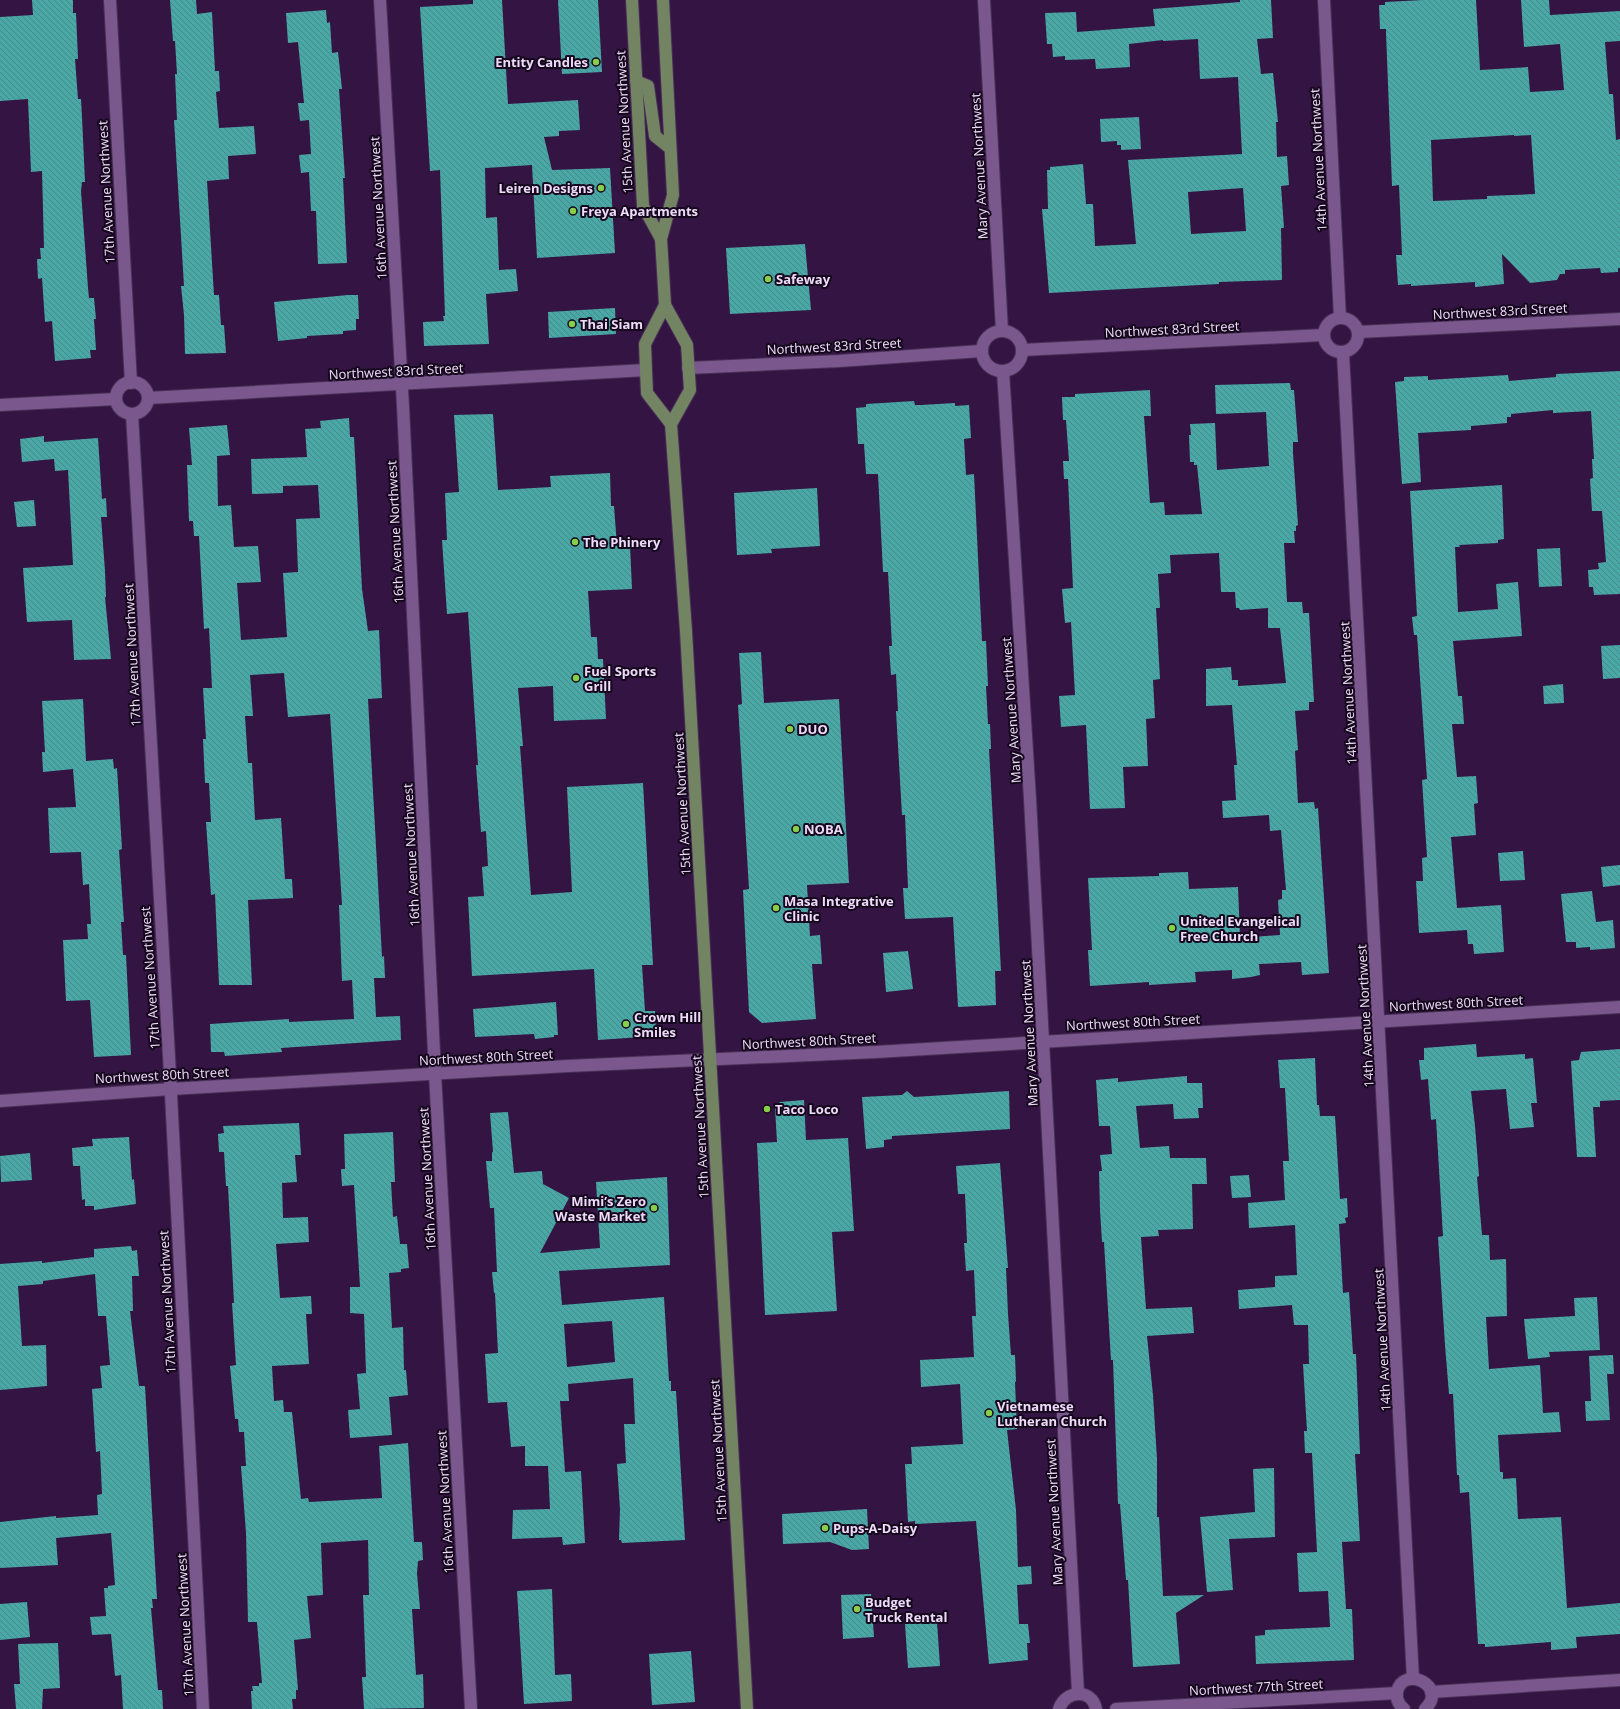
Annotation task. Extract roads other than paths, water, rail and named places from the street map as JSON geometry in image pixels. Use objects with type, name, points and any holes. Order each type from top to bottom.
[{"type":"main road","name":"15th Avenue Northwest","points":[[632,0],[643,206],[661,239]]},
{"type":"main road","name":"15th Avenue Northwest","points":[[663,0],[673,195],[661,239],[665,305],[687,345],[690,390],[671,424],[686,631],[747,1709]]},
{"type":"main road","points":[[636,81],[648,86],[655,136],[670,148]]},
{"type":"main road","points":[[665,305],[644,344],[647,393],[671,424]]},
{"type":"street","name":"17th Avenue Northwest","points":[[110,0],[131,383]]},
{"type":"street","name":"16th Avenue Northwest","points":[[380,0],[402,385],[435,1074],[470,1709]]},
{"type":"street","name":"Mary Avenue Northwest","points":[[984,0],[1002,331]]},
{"type":"street","name":"14th Avenue Northwest","points":[[1324,0],[1340,318]]},
{"type":"street","points":[[1340,318],[1350,320],[1358,332],[1355,345],[1343,352],[1329,348],[1323,335],[1328,323],[1340,318]]},
{"type":"street","name":"Northwest 83rd Street","points":[[1358,332],[1620,319]]},
{"type":"street","points":[[1002,331],[1012,333],[1018,338],[1022,350],[1018,364],[1013,368],[1003,371],[994,370],[988,367],[984,362],[981,351],[983,343],[987,337],[992,333],[1002,331]]},
{"type":"street","name":"Northwest 83rd Street","points":[[1022,350],[1323,335]]},
{"type":"street","name":"Northwest 83rd Street","points":[[688,368],[834,361],[981,351]]},
{"type":"street","name":"14th Avenue Northwest","points":[[1343,352],[1380,1021],[1413,1679]]},
{"type":"street","name":"Northwest 83rd Street","points":[[148,398],[402,385],[646,370]]},
{"type":"street","name":"Mary Avenue Northwest","points":[[1003,371],[1030,799],[1078,1693]]},
{"type":"street","points":[[131,383],[139,384],[143,387],[148,398],[142,411],[132,414],[122,411],[116,399],[120,388],[131,383]]},
{"type":"street","points":[[0,405],[116,399]]},
{"type":"street","name":"17th Avenue Northwest","points":[[132,414],[171,1089],[203,1709]]},
{"type":"street","name":"Northwest 80th Street","points":[[0,1101],[171,1089],[1043,1042],[1620,1007]]},
{"type":"street","points":[[1404,1709],[1399,1703],[1397,1693],[1404,1682],[1413,1679],[1426,1684],[1431,1692],[1430,1702],[1425,1709]]},
{"type":"street","points":[[1431,1692],[1620,1680]]},
{"type":"street","points":[[1059,1709],[1064,1699],[1069,1695],[1078,1693],[1088,1696],[1093,1701],[1096,1709]]},
{"type":"street","name":"Northwest 77th Street","points":[[1116,1709],[1397,1693]]},
{"type":"place","name":"Entity Candles","points":[[596,62]]},
{"type":"place","name":"Leiren Designs","points":[[601,188]]},
{"type":"place","name":"Freya Apartments","points":[[573,211]]},
{"type":"place","name":"Safeway","points":[[768,279]]},
{"type":"place","name":"Thai Siam","points":[[572,324]]},
{"type":"place","name":"The Phinery","points":[[575,542]]},
{"type":"place","name":"Fuel Sports Grill","points":[[576,678]]},
{"type":"place","name":"DUO","points":[[790,729]]},
{"type":"place","name":"NOBA","points":[[796,829]]},
{"type":"place","name":"Masa Integrative Clinic","points":[[776,908]]},
{"type":"place","name":"United Evangelical Free Church","points":[[1172,928]]},
{"type":"place","name":"Crown Hill Smiles","points":[[626,1024]]},
{"type":"place","name":"Taco Loco","points":[[767,1109]]},
{"type":"place","name":"Mimi’s Zero Waste Market","points":[[654,1208]]},
{"type":"place","name":"Vietnamese Lutheran Church","points":[[989,1413]]},
{"type":"place","name":"Pups-A-Daisy","points":[[825,1528]]},
{"type":"place","name":"Budget Truck Rental","points":[[857,1609]]}]
